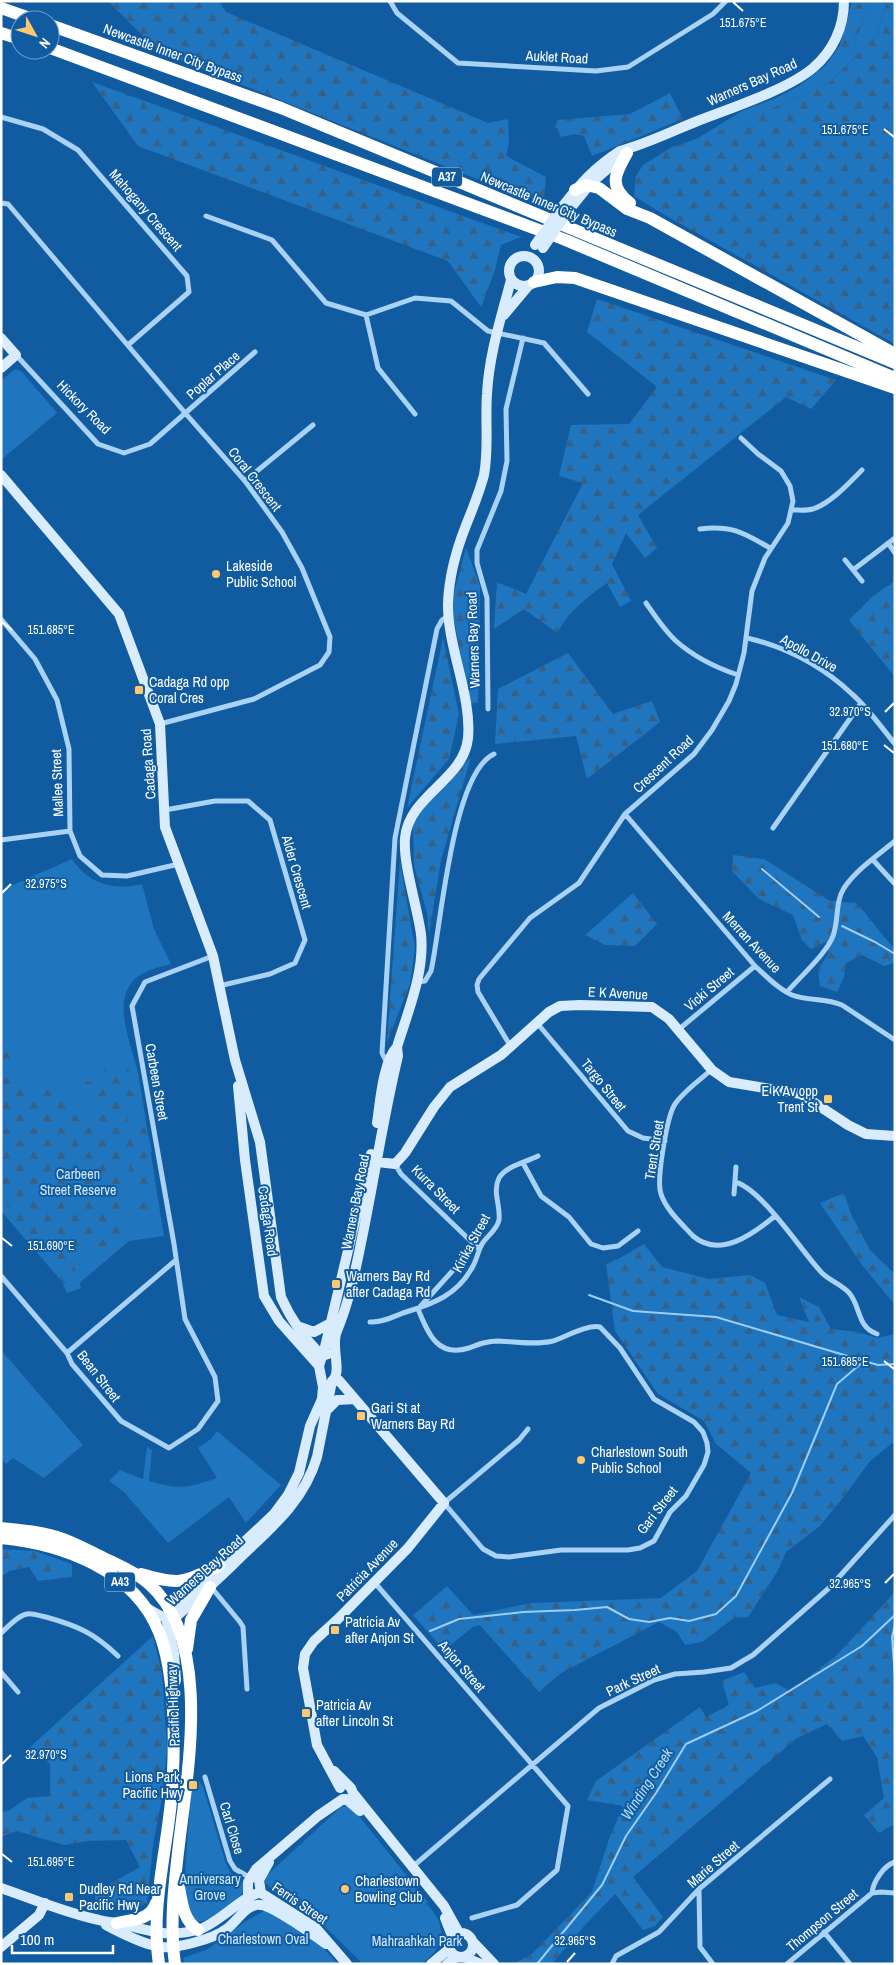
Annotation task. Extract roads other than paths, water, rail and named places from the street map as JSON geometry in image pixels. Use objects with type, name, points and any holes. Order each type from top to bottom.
[{"type":"highway","name":"Newcastle Inner City Bypass","points":[[60,30],[281,108],[895,363]]},
{"type":"highway","name":"Newcastle Inner City Bypass","points":[[60,52],[563,238],[895,378]]},
{"type":"highway","points":[[629,151],[616,174],[616,187],[624,198],[650,218]]},
{"type":"highway","points":[[576,190],[590,184],[599,188],[627,209],[650,218],[895,354]]},
{"type":"highway","points":[[532,284],[557,277],[575,278],[895,388]]},
{"type":"highway","name":"Pacific Highway","points":[[1,1528],[35,1532],[77,1544],[134,1572],[156,1592],[180,1634],[186,1656],[190,1701],[190,1740],[176,1874],[172,1941],[175,1964]]},
{"type":"highway","name":"Pacific Highway","points":[[1,1538],[60,1549],[87,1560],[125,1586],[144,1606],[160,1634],[167,1661],[174,1742],[172,1790],[158,1900],[156,1947],[159,1964]]},
{"type":"highway","points":[[134,1572],[167,1581],[181,1582],[191,1580],[220,1566]]},
{"type":"highway","points":[[186,1656],[191,1620],[210,1587]]},
{"type":"highway","points":[[176,1874],[185,1916],[190,1924],[198,1930]]},
{"type":"highway","points":[[117,1923],[137,1920],[150,1914],[158,1900]]},
{"type":"street","name":"Auklet Road","points":[[390,1],[397,13],[458,64],[596,70],[628,67],[713,14],[726,1]]},
{"type":"street","name":"Warners Bay Road","points":[[566,208],[611,164],[629,151],[774,90],[806,74],[825,55],[838,35],[843,16],[844,1]]},
{"type":"street","name":"Mahogany Crescent","points":[[1,117],[43,129],[78,150],[187,276],[190,292],[128,345]]},
{"type":"street","name":"Warners Bay Road","points":[[525,255],[539,246],[586,177],[620,151],[629,151]]},
{"type":"street","name":"Coral Crescent","points":[[1,203],[8,204],[245,481],[282,532],[302,568],[330,637],[329,652],[320,665],[254,699],[160,724]]},
{"type":"street","points":[[206,216],[272,240],[326,303],[366,315],[415,298],[451,301],[488,331],[544,343],[588,394]]},
{"type":"street","name":"Warners Bay Road","points":[[537,263],[539,246]]},
{"type":"street","points":[[525,255],[537,263],[539,273],[532,284],[519,286],[512,280],[508,271],[515,258],[525,255]]},
{"type":"street","name":"Warners Bay Road","points":[[171,1695],[176,1680],[171,1616],[274,1514],[294,1484],[303,1461],[310,1426],[322,1399],[323,1386],[320,1371],[323,1355],[398,1056],[397,1047],[416,982],[422,951],[421,934],[405,851],[400,838],[410,818],[459,763],[468,739],[467,715],[449,616],[449,589],[464,530],[477,498],[484,473],[490,365],[496,333],[512,280]]},
{"type":"street","name":"Warners Bay Road","points":[[500,321],[532,284]]},
{"type":"street","points":[[366,315],[378,368],[415,414]]},
{"type":"street","name":"Hickory Road","points":[[1,338],[98,444],[124,453],[150,444],[186,414]]},
{"type":"street","name":"Warners Bay Road","points":[[488,709],[487,598],[477,563],[478,550],[501,491],[507,461],[506,409],[523,338]]},
{"type":"street","name":"Poplar Place","points":[[186,414],[255,352]]},
{"type":"street","points":[[1,368],[16,355]]},
{"type":"street","points":[[245,481],[313,424]]},
{"type":"street","points":[[741,438],[758,454],[778,467],[785,476],[792,492],[793,510],[809,510],[818,506],[842,489],[862,470]]},
{"type":"street","name":"Cadaga Road","points":[[1,475],[119,614],[160,724],[165,827],[213,956],[235,1060],[260,1142],[281,1297],[296,1325],[323,1355]]},
{"type":"street","name":"Crescent Road","points":[[512,1047],[478,992],[478,981],[530,918],[579,883],[625,814],[688,759],[702,744],[726,706],[738,676],[746,638],[752,591],[759,571],[770,548],[786,528],[793,510]]},
{"type":"street","points":[[700,529],[715,527],[735,529],[770,548]]},
{"type":"street","points":[[854,570],[895,538]]},
{"type":"street","points":[[888,543],[895,553]]},
{"type":"street","points":[[844,560],[862,580]]},
{"type":"street","points":[[646,604],[680,644],[738,676]]},
{"type":"street","name":"Warners Bay Road","points":[[388,1065],[382,1053],[400,838],[438,629],[442,620],[449,616]]},
{"type":"street","name":"Mallee Street","points":[[1,619],[35,659],[57,700],[69,749],[70,831],[80,856],[102,875],[127,876],[178,864]]},
{"type":"street","name":"Apollo Drive","points":[[746,638],[773,645],[812,664],[834,679],[861,703],[895,744]]},
{"type":"street","points":[[773,828],[861,703]]},
{"type":"street","name":"Warners Bay Road","points":[[416,982],[425,981],[431,971],[448,864],[463,804],[478,769],[488,757],[494,754]]},
{"type":"street","name":"Alder Crescent","points":[[164,810],[215,801],[248,801],[270,820],[305,940],[295,963],[270,974],[219,986]]},
{"type":"street","name":"Merran Avenue","points":[[625,814],[755,966],[787,992],[798,996],[834,1001],[895,1040]]},
{"type":"street","points":[[1,840],[70,831]]},
{"type":"street","points":[[787,992],[831,941],[841,893],[852,878],[895,841]]},
{"type":"street","points":[[873,860],[895,884]]},
{"type":"street","name":"Carbeen Street","points":[[198,1429],[218,1400],[215,1377],[185,1319],[132,1006],[145,982],[213,956]]},
{"type":"street","name":"Vicki Street","points":[[678,1030],[755,966]]},
{"type":"street","name":"E K Avenue","points":[[394,1164],[406,1153],[434,1107],[450,1087],[512,1047],[549,1012],[560,1006],[652,1007],[662,1013],[712,1070],[729,1082],[801,1094],[848,1125],[866,1134],[895,1136]]},
{"type":"street","name":"Targo Street","points":[[537,1023],[628,1131],[643,1138],[665,1141]]},
{"type":"street","name":"Warners Bay Road","points":[[171,1616],[210,1587],[285,1514],[301,1493],[313,1470],[337,1367],[334,1340],[349,1299],[367,1217],[372,1161],[388,1065],[392,1053],[397,1047]]},
{"type":"street","name":"Cadaga Road","points":[[235,1060],[245,1160],[264,1296],[279,1321],[320,1371]]},
{"type":"street","name":"Trent Street","points":[[712,1070],[674,1105],[658,1182],[660,1193],[671,1211],[699,1241],[716,1246],[729,1244],[752,1233],[775,1216]]},
{"type":"street","name":"Kirika Street","points":[[418,1309],[496,1227],[499,1219],[496,1190],[498,1179],[505,1172],[538,1156]]},
{"type":"street","name":"Kurra Street","points":[[372,1161],[394,1164],[401,1174],[477,1247]]},
{"type":"street","points":[[523,1163],[541,1196],[569,1217],[591,1244],[602,1248],[618,1246],[638,1231]]},
{"type":"street","points":[[734,1194],[736,1167]]},
{"type":"street","points":[[735,1182],[750,1189],[822,1273],[850,1294],[865,1328],[877,1334]]},
{"type":"street","name":"Kirika Street","points":[[370,1322],[418,1309],[444,1298],[456,1289],[471,1270],[477,1247]]},
{"type":"street","points":[[67,1352],[176,1260]]},
{"type":"street","name":"Bean Street","points":[[1,1276],[67,1352],[72,1364],[121,1421],[169,1448],[198,1429]]},
{"type":"street","name":"Gari Street","points":[[334,1379],[355,1399],[483,1549],[496,1556],[509,1558],[561,1550],[616,1551],[637,1549],[654,1541],[670,1512],[686,1496],[706,1461],[708,1446],[703,1432],[694,1422],[654,1399],[620,1348],[600,1327],[592,1327],[548,1342],[485,1342],[468,1348],[449,1350],[431,1338],[418,1309]]},
{"type":"street","points":[[296,1325],[314,1332],[331,1323]]},
{"type":"street","points":[[323,1355],[331,1356],[335,1359]]},
{"type":"street","points":[[320,1371],[325,1380],[334,1379]]},
{"type":"street","points":[[327,1411],[337,1400],[355,1399]]},
{"type":"street","name":"Patricia Avenue","points":[[494,1964],[472,1942],[468,1935],[456,1934],[411,1868],[345,1793],[317,1744],[303,1660],[308,1647],[408,1548],[444,1503],[519,1440],[528,1429]]},
{"type":"street","name":"Park Street","points":[[411,1868],[599,1708],[654,1680],[675,1674],[731,1668],[753,1655],[828,1588],[895,1515]]},
{"type":"street","name":"Anjon Street","points":[[375,1582],[568,1806],[557,1870],[517,1905],[472,1918]]},
{"type":"street","points":[[210,1587],[236,1616],[243,1627],[247,1689]]},
{"type":"street","name":"Warners Bay Road","points":[[144,1606],[171,1616]]},
{"type":"street","points":[[1,1633],[27,1614],[37,1615],[65,1622],[91,1633],[118,1656]]},
{"type":"street","points":[[1,1672],[18,1692]]},
{"type":"street","name":"Carl Close","points":[[205,1777],[230,1861],[235,1869],[249,1877]]},
{"type":"street","name":"Marie Street","points":[[612,1964],[616,1956],[660,1932],[699,1889],[830,1779]]},
{"type":"street","points":[[248,1896],[249,1877],[263,1862],[345,1793]]},
{"type":"street","points":[[260,1893],[258,1884],[260,1877],[276,1851]]},
{"type":"street","name":"Thompson Street","points":[[872,1893],[872,1887],[886,1867],[895,1862]]},
{"type":"street","points":[[1,1888],[99,1920],[116,1930],[156,1947]]},
{"type":"street","points":[[699,1889],[700,1947],[713,1964]]},
{"type":"street","name":"Ferris Street","points":[[156,1947],[220,1919],[248,1896],[260,1893],[316,1928],[344,1960]]},
{"type":"street","name":"Thompson Street","points":[[787,1964],[872,1893],[895,1893]]},
{"type":"street","points":[[1,1947],[39,1915],[45,1903]]},
{"type":"street","name":"Ferris Street","points":[[99,1920],[156,1934],[172,1941],[193,1942],[222,1932],[249,1908],[254,1905],[263,1905],[301,1926],[344,1960]]},
{"type":"street","points":[[824,1932],[850,1964]]},
{"type":"street","points":[[456,1934],[448,1943],[456,1954],[481,1964]]},
{"type":"street","points":[[432,1964],[456,1954],[471,1951],[472,1942]]},
{"type":"street","points":[[447,1964],[456,1954]]},
{"type":"waterway","points":[[762,869],[819,917]]},
{"type":"waterway","points":[[842,926],[895,954]]},
{"type":"waterway","points":[[589,1295],[633,1311],[716,1317],[878,1365],[895,1364]]},
{"type":"waterway","points":[[430,1631],[459,1619],[523,1612],[607,1607],[629,1619],[649,1622],[670,1618],[689,1621],[716,1614],[736,1596],[792,1493],[837,1384],[864,1361]]},
{"type":"waterway","name":"Winding Creek","points":[[537,1964],[602,1885],[626,1836],[656,1793],[686,1744],[757,1711],[862,1646],[895,1615]]},
{"type":"waterway","points":[[895,1625],[892,1637],[895,1678]]},
{"type":"place","name":"Lakeside Public School","points":[[216,574]]},
{"type":"place","name":"Cadaga Rd opp Coral Cres","points":[[139,690]]},
{"type":"place","name":"E K Av opp Trent St","points":[[828,1099]]},
{"type":"place","name":"Warners Bay Rd after Cadaga Rd","points":[[336,1284]]},
{"type":"place","name":"Gari St at Warners Bay Rd","points":[[361,1416]]},
{"type":"place","name":"Charlestown South Public School","points":[[581,1460]]},
{"type":"place","name":"Patricia Av after Anjon St","points":[[335,1630]]},
{"type":"place","name":"Patricia Av after Lincoln St","points":[[306,1713]]},
{"type":"place","name":"Lions Park, Pacific Hwy","points":[[193,1785]]},
{"type":"place","name":"Charlestown Bowling Club","points":[[345,1889]]},
{"type":"place","name":"Dudley Rd Near Pacific Hwy","points":[[69,1897]]},
{"type":"park label","name":"Carbeen Street Reserve","points":[[78,1182]]},
{"type":"park label","name":"Anniversary Grove","points":[[210,1888]]},
{"type":"park label","name":"Charlestown Oval","points":[[263,1939]]},
{"type":"park label","name":"Mahraahkah Park","points":[[417,1941]]}]
